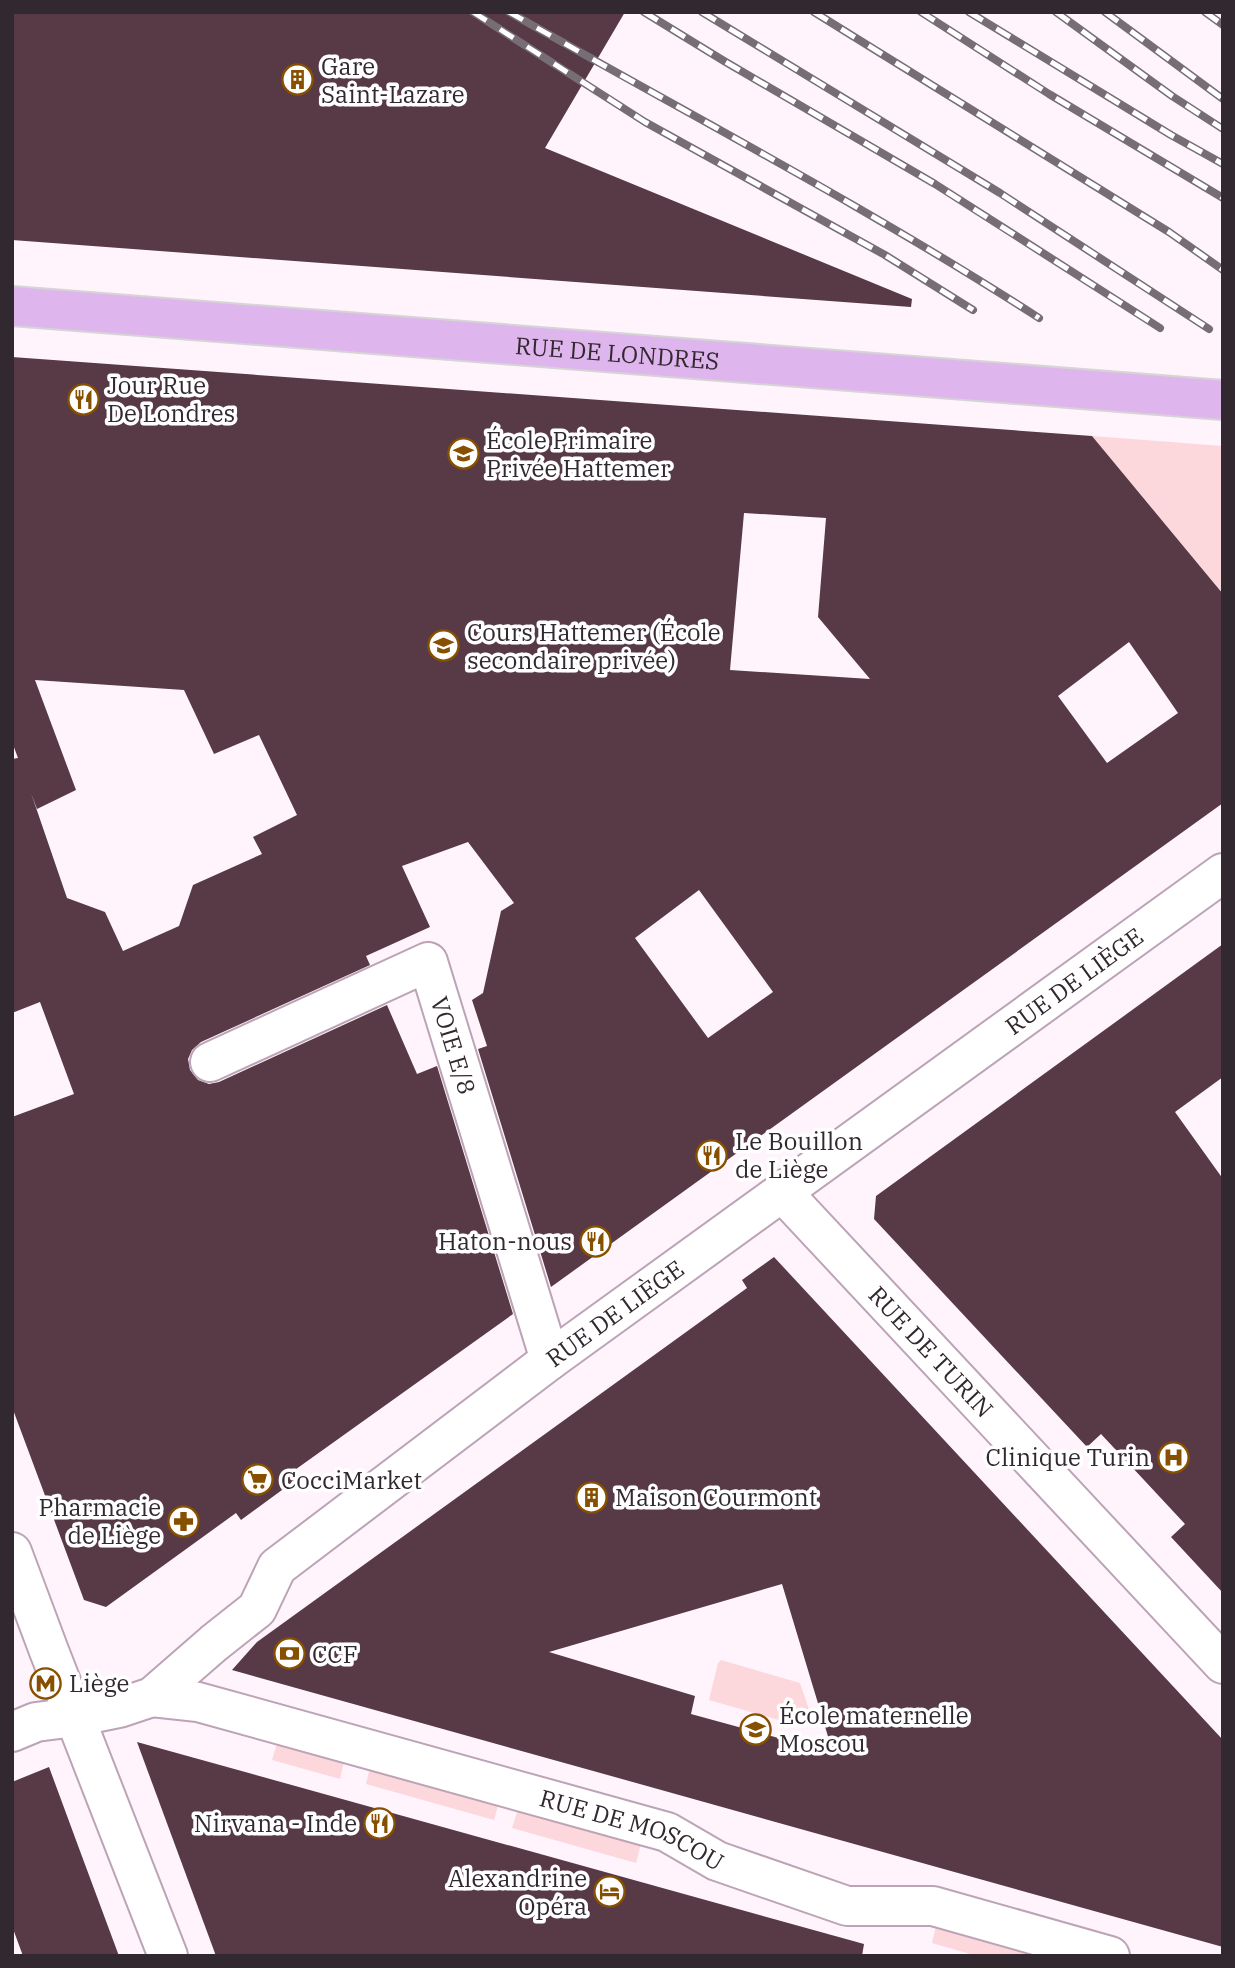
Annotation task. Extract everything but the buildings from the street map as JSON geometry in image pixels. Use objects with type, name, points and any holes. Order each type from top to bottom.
[{"type":"main road","name":"RUE DE LONDRES","points":[[12,306],[1223,400]]},
{"type":"street","name":"RUE DE LIÈGE","points":[[12,1732],[36,1722],[119,1708],[152,1697],[257,1609],[277,1566],[550,1360],[1223,873]]},
{"type":"street","name":"VOIE E/8","points":[[210,1062],[428,962],[550,1360]]},
{"type":"street","name":"RUE DE TURIN","points":[[783,1193],[1223,1664]]},
{"type":"street","points":[[12,1552],[168,1956]]},
{"type":"street","name":"RUE DE MOSCOU","points":[[152,1697],[198,1702],[667,1832],[718,1861],[847,1906],[933,1906],[1110,1956]]},
{"type":"shaded area","points":[[1092,436],[1223,446],[1223,594],[1211,579]]},
{"type":"shaded area","points":[[721,1660],[800,1683],[812,1718],[810,1724],[803,1727],[709,1700]]},
{"type":"shaded area","points":[[278,1740],[345,1758],[340,1779],[272,1760]]},
{"type":"shaded area","points":[[371,1763],[500,1799],[494,1820],[366,1784]]},
{"type":"shaded area","points":[[519,1806],[642,1840],[636,1863],[512,1828]]},
{"type":"shaded area","points":[[937,1922],[1054,1956],[977,1956],[932,1943]]},
{"type":"railway","points":[[473,12],[645,122],[885,255],[973,310]]},
{"type":"railway","points":[[509,12],[842,199],[1039,318]]},
{"type":"railway","points":[[644,12],[935,184],[1160,328]]},
{"type":"railway","points":[[702,12],[1000,193],[1209,329]]},
{"type":"railway","points":[[814,12],[1169,232],[1223,270]]},
{"type":"railway","points":[[921,12],[1049,94],[1223,198]]},
{"type":"railway","points":[[969,12],[1223,164]]},
{"type":"railway","points":[[1056,12],[1172,96],[1223,129]]},
{"type":"railway","points":[[1105,12],[1223,99]]},
{"type":"railway","points":[[1205,12],[1223,25]]},
{"type":"place","name":"Gare Saint-Lazare","points":[[298,80]]},
{"type":"place","name":"Jour Rue De Londres","points":[[84,399]]},
{"type":"place","name":"École Primaire Privée Hattemer","points":[[463,454]]},
{"type":"place","name":"Cours Hattemer (École secondaire privée)","points":[[444,646]]},
{"type":"place","name":"Le Bouillon de Liège","points":[[712,1155]]},
{"type":"place","name":"Haton-nous","points":[[595,1241]]},
{"type":"place","name":"Clinique Turin","points":[[1173,1457]]},
{"type":"place","name":"CocciMarket","points":[[258,1480]]},
{"type":"place","name":"Maison Courmont","points":[[592,1497]]},
{"type":"place","name":"Pharmacie de Liège","points":[[184,1521]]},
{"type":"place","name":"CCF","points":[[289,1654]]},
{"type":"place","name":"Liège","points":[[46,1683]]},
{"type":"place","name":"École maternelle Moscou","points":[[756,1729]]},
{"type":"place","name":"Nirvana - Inde","points":[[380,1823]]},
{"type":"place","name":"Alexandrine Opéra","points":[[610,1892]]}]
